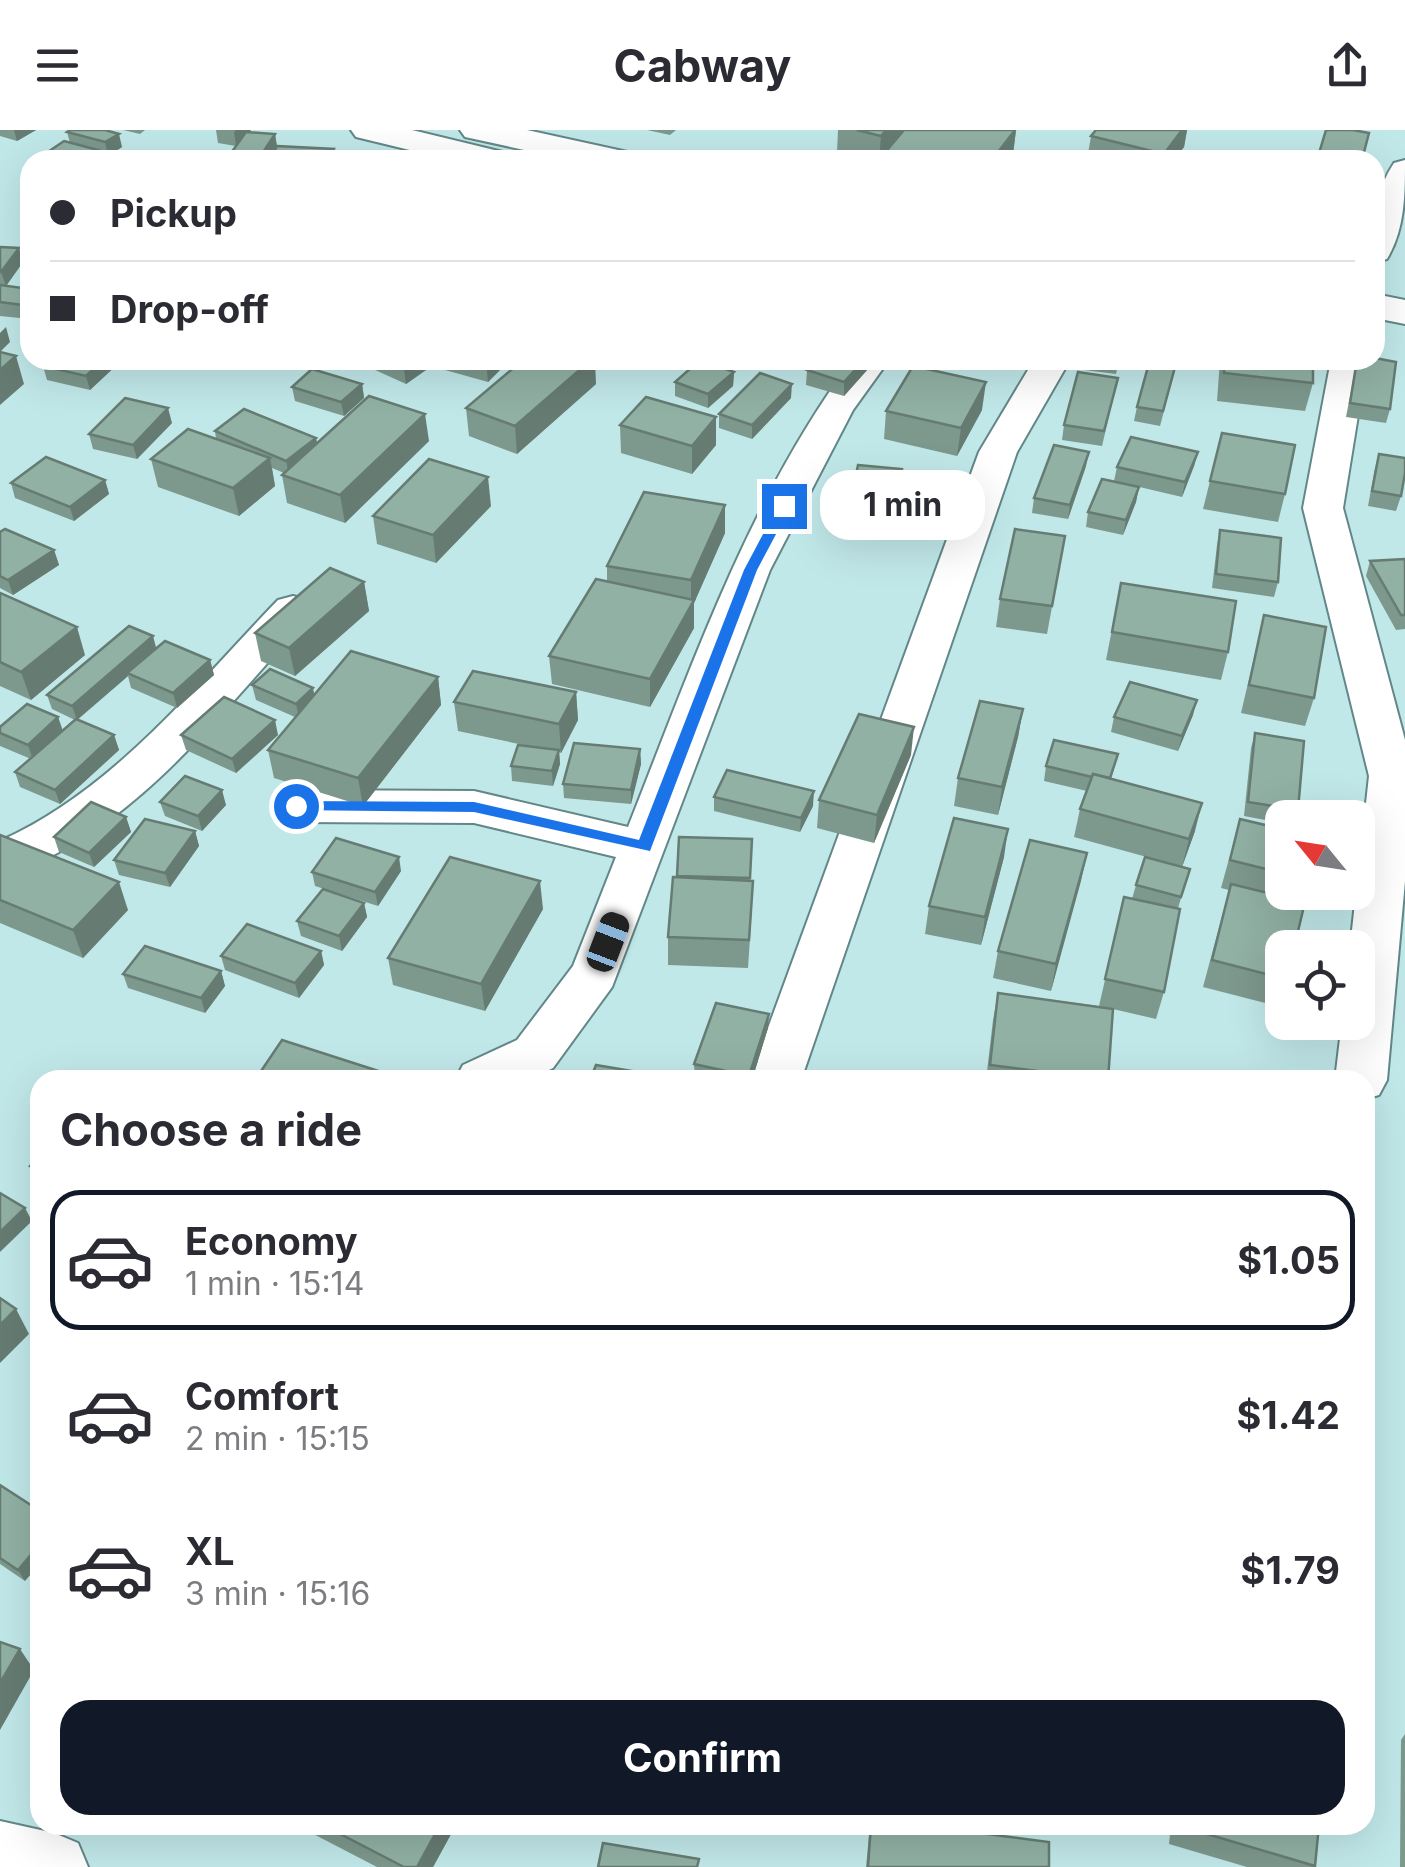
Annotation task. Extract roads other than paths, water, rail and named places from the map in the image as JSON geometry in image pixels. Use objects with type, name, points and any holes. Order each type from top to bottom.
[{"type":"highway","points":[[368,130],[453,150]]},
{"type":"highway","points":[[477,130],[572,150]]},
{"type":"street","points":[[1385,225],[1405,170]]},
{"type":"street","points":[[502,1070],[535,1054],[596,974],[750,570],[836,409],[864,370]]},
{"type":"street","points":[[780,1070],[998,452],[1046,370]]},
{"type":"street","points":[[1347,370],[1322,508],[1392,776],[1363,1070]]},
{"type":"street","points":[[0,860],[35,848],[132,774],[294,609]]},
{"type":"street","points":[[296,806],[474,807],[644,847]]},
{"type":"street","points":[[0,1855],[54,1867]]}]
